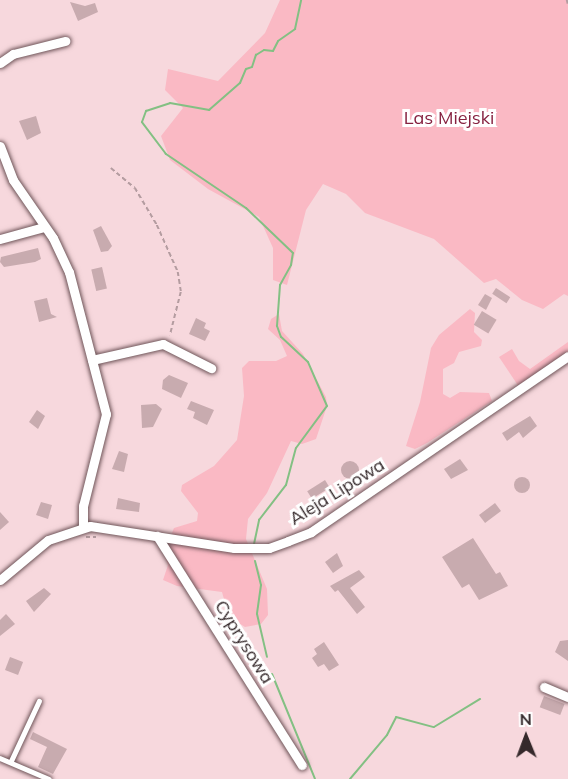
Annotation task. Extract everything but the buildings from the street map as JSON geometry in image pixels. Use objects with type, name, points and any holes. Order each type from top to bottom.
[{"type":"street","points":[[0,63],[13,54],[65,40]]},
{"type":"street","points":[[0,146],[13,180],[44,227],[69,272],[106,424],[83,506],[83,527],[34,549],[0,580]]},
{"type":"street","points":[[0,238],[44,227]]},
{"type":"street","points":[[92,360],[149,344],[167,345],[211,368]]},
{"type":"street","name":"Aleja Lipowa","points":[[83,527],[254,550],[311,532],[568,356]]},
{"type":"street","name":"Cyprysowa","points":[[157,536],[302,765]]},
{"type":"street","points":[[544,687],[568,697]]},
{"type":"lane","points":[[11,761],[39,701]]},
{"type":"lane","points":[[0,758],[49,779]]},
{"type":"path","points":[[567,0],[568,4]]},
{"type":"path","points":[[111,168],[135,188],[158,225],[178,272],[181,292],[167,345]]},
{"type":"path","points":[[84,538],[99,537]]},
{"type":"green space","name":"Las Miejski","points":[[280,0],[568,0],[568,296],[564,294],[543,309],[522,300],[496,279],[484,283],[434,239],[365,213],[346,194],[323,184],[306,210],[287,285],[273,280],[273,248],[259,217],[208,189],[170,160],[161,136],[183,108],[165,90],[168,69],[218,81],[265,33]]},
{"type":"green space","points":[[470,309],[475,313],[474,332],[482,340],[481,346],[459,352],[454,363],[443,369],[443,394],[450,398],[460,392],[489,393],[492,401],[427,443],[415,449],[406,446],[420,402],[431,348],[439,335]]},
{"type":"green space","points":[[279,314],[282,331],[303,354],[326,397],[327,406],[316,439],[302,444],[291,441],[267,493],[248,519],[246,539],[267,589],[268,615],[261,624],[245,627],[229,617],[222,592],[177,586],[163,580],[168,565],[164,553],[174,528],[197,521],[198,513],[181,491],[182,485],[214,466],[237,440],[244,396],[242,368],[249,361],[276,361],[287,356],[280,340],[268,329],[271,319]]},
{"type":"green space","points":[[568,342],[568,362],[523,393],[499,357],[512,349],[519,361],[530,369]]},
{"type":"waterway","points":[[254,544],[259,520],[286,485],[296,448],[327,406],[308,362],[281,337],[277,326],[280,285],[291,265],[293,253],[246,208],[166,154],[142,122],[146,111],[170,103],[209,110],[240,83],[246,69],[252,67],[256,55],[264,50],[273,51],[278,41],[295,29],[301,0]]},
{"type":"waterway","points":[[255,561],[261,585],[257,614],[267,657]]},
{"type":"waterway","points":[[272,674],[315,779]]},
{"type":"waterway","points":[[350,779],[387,735],[396,717],[434,727],[480,699]]}]
